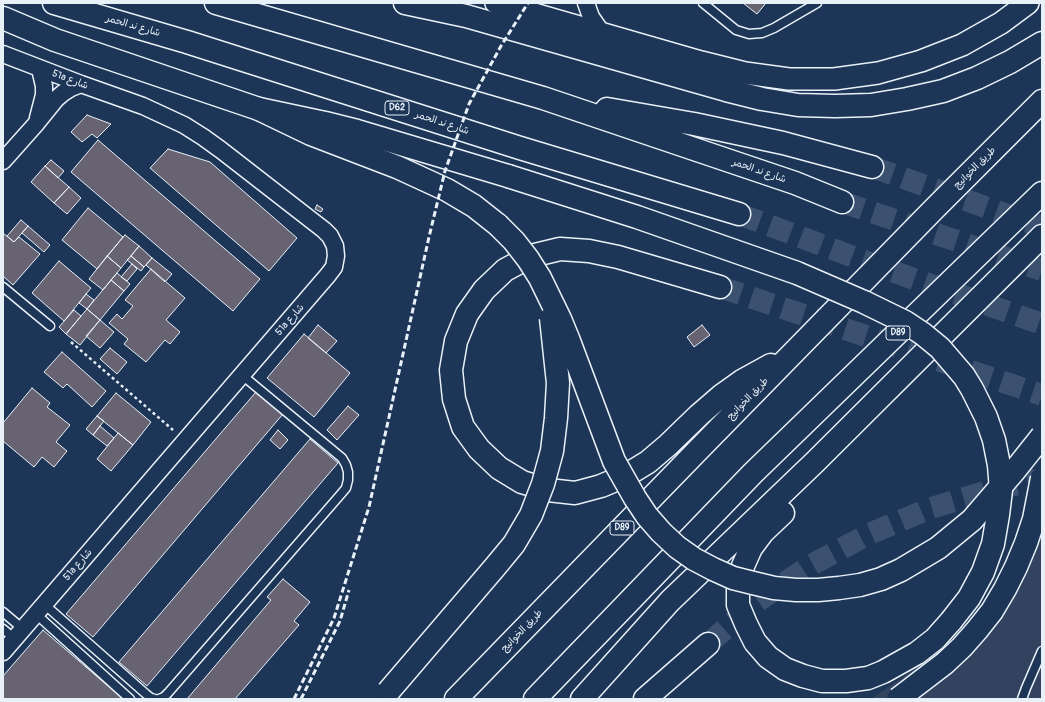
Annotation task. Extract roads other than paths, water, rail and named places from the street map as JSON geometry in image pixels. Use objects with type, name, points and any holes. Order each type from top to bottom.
[{"type":"main road","name":"شارع ند الحمر","points":[[54,3],[187,42],[520,148],[739,214]]},
{"type":"main road","name":"شارع ند الحمر","points":[[216,3],[543,98],[795,183],[842,202]]},
{"type":"main road","points":[[405,3],[474,18],[741,94],[762,99],[798,104],[835,106],[871,105],[929,94],[977,78],[1010,62],[1042,43]]},
{"type":"main road","points":[[3,18],[55,40],[259,109],[311,134],[391,165],[447,190],[474,206],[498,225],[514,241],[540,278],[560,319],[576,358],[614,461],[647,516],[677,547],[694,559],[733,578],[774,588],[818,590],[860,585],[901,570],[938,548],[972,520],[1042,436]]},
{"type":"main road","points":[[543,98],[694,124],[783,143],[872,167]]},
{"type":"main road","name":"طريق الخوانيج","points":[[456,699],[935,208],[1042,101]]},
{"type":"main road","points":[[259,109],[318,121],[357,131],[508,176],[637,217],[797,273],[864,302],[905,322],[940,348],[964,376],[972,389],[986,417],[994,440],[1000,465],[1001,490],[993,544],[983,572],[969,598],[935,639],[917,653],[899,664],[868,678],[846,681],[822,681],[785,669],[768,657],[755,642],[738,605],[738,585],[743,566],[751,548],[763,532],[806,488],[815,462]]},
{"type":"main road","name":"D89","points":[[535,699],[753,473],[1042,193]]},
{"type":"main road","points":[[582,699],[670,601],[815,462],[1042,236]]},
{"type":"main road","points":[[720,287],[618,257],[589,251],[560,250],[531,256],[512,266],[505,270],[484,290],[467,314],[456,341],[451,370],[454,399],[463,427],[479,449],[499,468],[510,475],[522,482],[548,490],[575,493],[601,486],[625,476],[648,462],[721,396],[742,381],[789,357]]},
{"type":"main road","points":[[384,695],[505,556],[531,515],[543,484],[552,451],[556,418],[558,383],[549,299]]},
{"type":"main road","points":[[898,699],[939,668],[962,647],[978,630],[992,611],[1016,567],[1026,543],[1034,519],[1042,478]]},
{"type":"main road","points":[[645,699],[708,644]]},
{"type":"street","points":[[496,3],[701,62],[745,73],[789,79],[834,79],[878,73],[921,61],[962,45],[1001,23],[1028,3]]},
{"type":"street","points":[[586,3],[591,17],[602,33]]},
{"type":"street","name":"51a شارع","points":[[3,54],[80,84],[143,106],[164,115],[203,137],[324,230],[330,236],[335,246],[336,256],[334,267],[328,275],[40,609],[14,633],[3,652]]},
{"type":"street","points":[[35,125],[44,95],[44,82],[40,69]]},
{"type":"street","points":[[3,161],[63,93],[80,84]]},
{"type":"lane","points":[[702,3],[736,30],[749,34],[762,33],[774,28],[818,3]]},
{"type":"lane","points":[[3,287],[50,326]]},
{"type":"lane","points":[[159,699],[168,693],[346,488],[348,472],[342,458],[242,375]]},
{"type":"lane","points":[[40,609],[130,699]]},
{"type":"lane","points":[[40,609],[151,698],[155,699]]},
{"type":"lane","points":[[3,612],[14,633]]},
{"type":"lane","points":[[1022,699],[1042,651]]},
{"type":"tunnel","points":[[872,167],[1042,227]]},
{"type":"tunnel","points":[[842,202],[1042,270]]},
{"type":"tunnel","points":[[739,214],[883,268],[1042,324]]},
{"type":"tunnel","points":[[720,287],[1042,395]]},
{"type":"tunnel","points":[[708,644],[755,603],[811,565],[869,534],[931,508],[995,489],[1042,479]]},
{"type":"railway","points":[[294,699],[334,618],[369,507],[445,171],[469,104],[501,46],[528,3]]},
{"type":"railway","points":[[301,699],[340,621],[349,590]]}]
